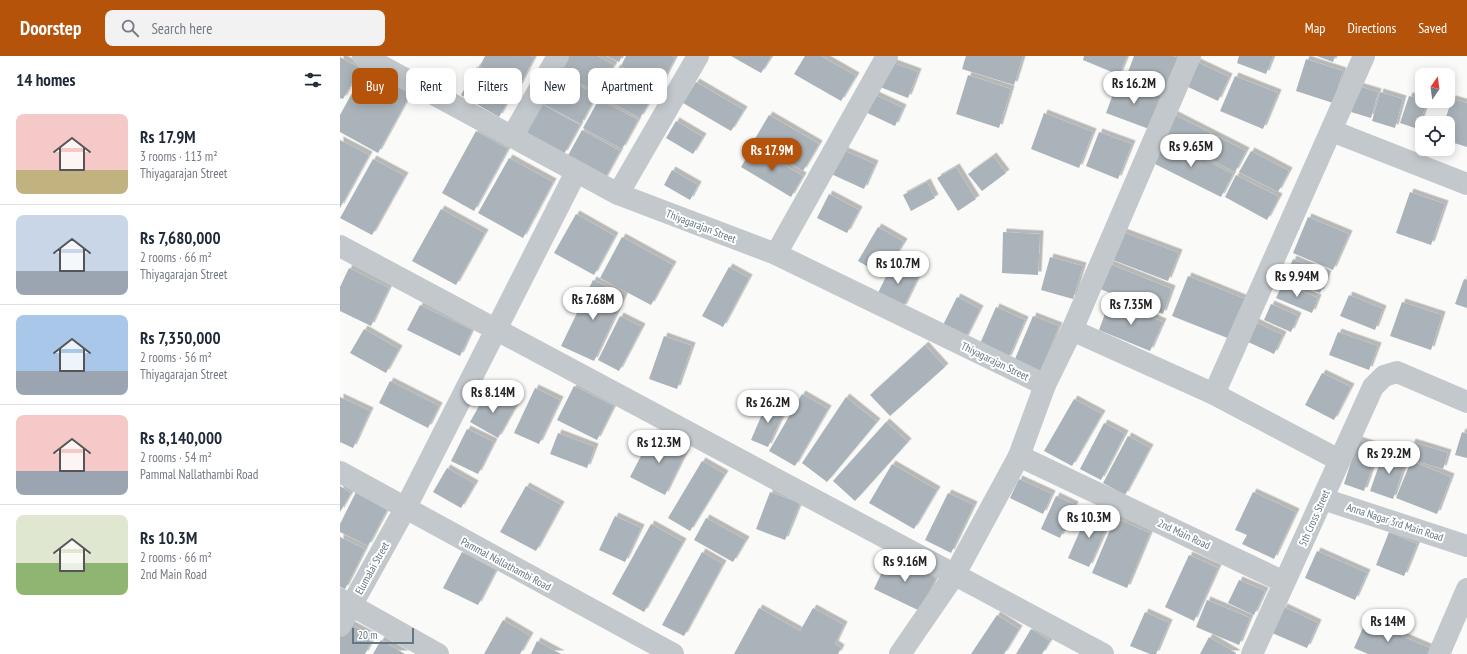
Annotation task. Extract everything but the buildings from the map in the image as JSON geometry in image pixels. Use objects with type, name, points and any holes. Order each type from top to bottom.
[{"type":"street","name":"Thiyagarajan Street","points":[[363,56],[618,194],[776,254],[1044,385]]},
{"type":"street","points":[[512,137],[558,56]]},
{"type":"street","points":[[618,194],[698,56]]},
{"type":"street","points":[[776,254],[887,56]]},
{"type":"street","points":[[900,654],[955,574],[1019,456],[1044,385],[1072,330],[1190,56]]},
{"type":"street","points":[[1214,394],[1364,56]]},
{"type":"street","points":[[1332,131],[1467,184]]},
{"type":"street","name":"Elumalai Street","points":[[340,626],[346,602],[405,509],[576,172]]},
{"type":"street","points":[[340,246],[1103,654]]},
{"type":"street","points":[[1072,330],[1214,394],[1339,460]]},
{"type":"street","name":"5th Cross Street","points":[[1252,654],[1373,387],[1384,376],[1397,372],[1467,402]]},
{"type":"street","name":"2nd Main Road","points":[[1019,456],[1284,582]]},
{"type":"street","name":"Pammal Nallathambi Road","points":[[340,472],[405,509],[673,654]]},
{"type":"street","name":"Anna Nagar 3rd Main Road","points":[[1323,499],[1467,546]]},
{"type":"street","points":[[1439,654],[1467,589]]},
{"type":"street","points":[[346,602],[438,654]]}]
